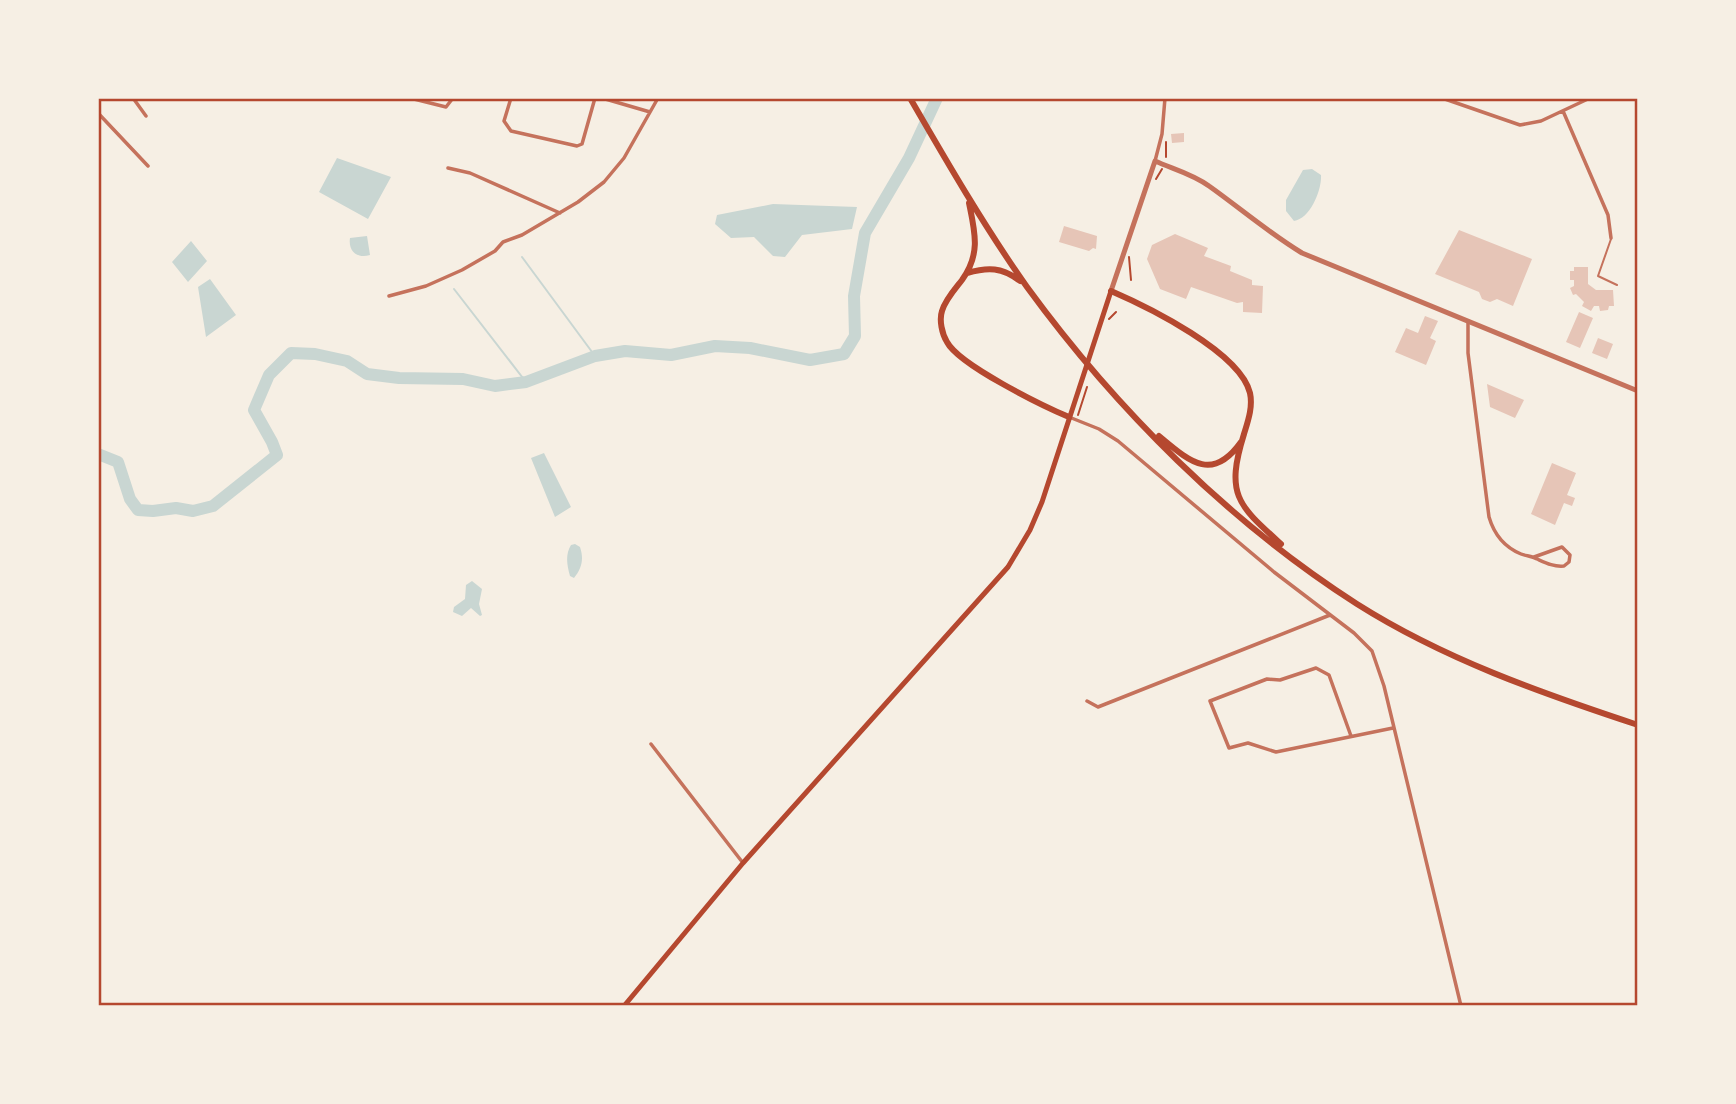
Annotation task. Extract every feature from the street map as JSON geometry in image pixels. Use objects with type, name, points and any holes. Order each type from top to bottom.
[{"type":"main road","points":[[910,99],[969,200],[1027,286],[1068,339],[1133,413],[1221,500],[1357,604],[1474,666],[1533,691],[1638,725]]},
{"type":"main road","points":[[969,200],[977,237],[976,251],[967,273],[941,313],[947,344],[966,361],[1009,387],[1073,419]]},
{"type":"main road","points":[[967,273],[987,267],[1001,269],[1027,286]]},
{"type":"main road","points":[[624,1006],[743,863],[1008,567],[1030,530],[1073,419],[1111,290],[1221,353],[1246,380],[1251,406],[1236,473],[1240,501],[1247,513],[1312,572]]},
{"type":"main road","points":[[1133,413],[1191,462],[1202,465],[1213,465],[1226,460],[1242,440]]},
{"type":"street","points":[[133,98],[146,116]]},
{"type":"street","points":[[410,98],[446,107],[453,98]]},
{"type":"street","points":[[511,98],[504,121],[511,131],[577,146],[582,144],[595,98]]},
{"type":"street","points":[[601,98],[650,112]]},
{"type":"street","points":[[389,296],[426,286],[462,270],[495,251],[503,242],[522,235],[560,213],[604,182],[624,158],[658,98]]},
{"type":"street","points":[[1111,290],[1155,161],[1162,134],[1166,98]]},
{"type":"street","points":[[1442,98],[1520,125],[1541,121],[1590,98]]},
{"type":"street","points":[[1563,111],[1608,215],[1611,238]]},
{"type":"street","points":[[98,113],[148,166]]},
{"type":"street","points":[[1155,161],[1210,187],[1302,253],[1638,391]]},
{"type":"street","points":[[448,168],[470,173],[560,213]]},
{"type":"street","points":[[1468,321],[1468,353],[1492,528],[1505,545],[1525,556],[1558,567],[1569,562],[1570,555],[1562,547],[1534,557]]},
{"type":"street","points":[[1073,419],[1099,429],[1118,441],[1274,572],[1354,633],[1372,651],[1384,686],[1461,1006]]},
{"type":"street","points":[[1087,701],[1098,707],[1330,615]]},
{"type":"street","points":[[1351,736],[1329,675],[1316,667],[1280,680],[1267,679],[1210,701],[1229,748],[1248,743],[1276,752],[1393,728]]},
{"type":"street","points":[[651,744],[743,863]]},
{"type":"lane","points":[[1611,238],[1598,276],[1617,285]]},
{"type":"path","points":[[1154,181],[1158,178],[1167,154]]},
{"type":"path","points":[[1129,255],[1131,280]]},
{"type":"path","points":[[1109,319],[1116,312]]},
{"type":"path","points":[[1073,419],[1088,383]]},
{"type":"shaded area","points":[[337,158],[391,177],[368,219],[319,192]]},
{"type":"shaded area","points":[[1312,169],[1321,175],[1317,196],[1310,210],[1294,221],[1286,211],[1286,200],[1303,170]]},
{"type":"shaded area","points":[[773,204],[857,207],[852,229],[802,235],[785,257],[773,256],[754,237],[731,238],[715,224],[717,215]]},
{"type":"shaded area","points":[[367,236],[370,255],[357,255],[350,247],[350,238]]},
{"type":"shaded area","points":[[191,241],[207,261],[188,282],[172,262]]},
{"type":"shaded area","points":[[210,279],[236,315],[206,337],[198,287]]},
{"type":"shaded area","points":[[544,453],[571,507],[555,517],[531,458]]},
{"type":"shaded area","points":[[571,545],[580,547],[582,559],[574,578],[570,576],[567,560]]},
{"type":"shaded area","points":[[472,581],[482,589],[479,604],[482,615],[471,608],[462,616],[453,612],[454,607],[465,599],[466,585]]},
{"type":"building","points":[[1184,133],[1184,142],[1172,143],[1171,134]]},
{"type":"building","points":[[1064,226],[1097,236],[1096,249],[1089,251],[1059,242]]},
{"type":"building","points":[[1459,230],[1532,259],[1513,306],[1497,299],[1490,302],[1482,299],[1479,292],[1435,274]]},
{"type":"building","points":[[1175,234],[1208,248],[1204,256],[1231,266],[1230,271],[1252,280],[1252,285],[1263,286],[1262,313],[1243,312],[1243,302],[1237,303],[1191,287],[1186,299],[1160,289],[1147,259],[1152,245]]},
{"type":"building","points":[[1574,267],[1588,267],[1588,284],[1596,290],[1613,290],[1614,306],[1600,311],[1599,306],[1594,306],[1591,311],[1582,306],[1584,302],[1576,294],[1573,295],[1570,288],[1574,286],[1574,280],[1570,280],[1570,271],[1574,271]]},
{"type":"building","points":[[1579,312],[1593,318],[1580,348],[1566,342]]},
{"type":"building","points":[[1425,316],[1438,321],[1430,338],[1436,341],[1426,365],[1395,352],[1406,328],[1418,333]]},
{"type":"building","points":[[1598,338],[1613,344],[1607,359],[1592,353]]},
{"type":"building","points":[[1487,384],[1524,400],[1515,418],[1490,407]]},
{"type":"building","points":[[1552,463],[1576,473],[1567,495],[1575,498],[1572,506],[1564,503],[1555,525],[1531,514]]},
{"type":"waterway","points":[[98,454],[118,462],[130,499],[138,510],[176,508],[193,511],[213,506],[277,455],[254,410],[269,375],[291,353],[315,354],[347,361],[367,374],[399,378],[463,379],[495,386],[526,382],[595,356],[625,351],[671,355],[715,346],[750,348],[810,360],[844,354],[855,336],[854,296],[865,233],[909,158],[937,98]]},
{"type":"waterway","points":[[522,257],[595,356]]},
{"type":"waterway","points":[[454,289],[526,382]]}]
